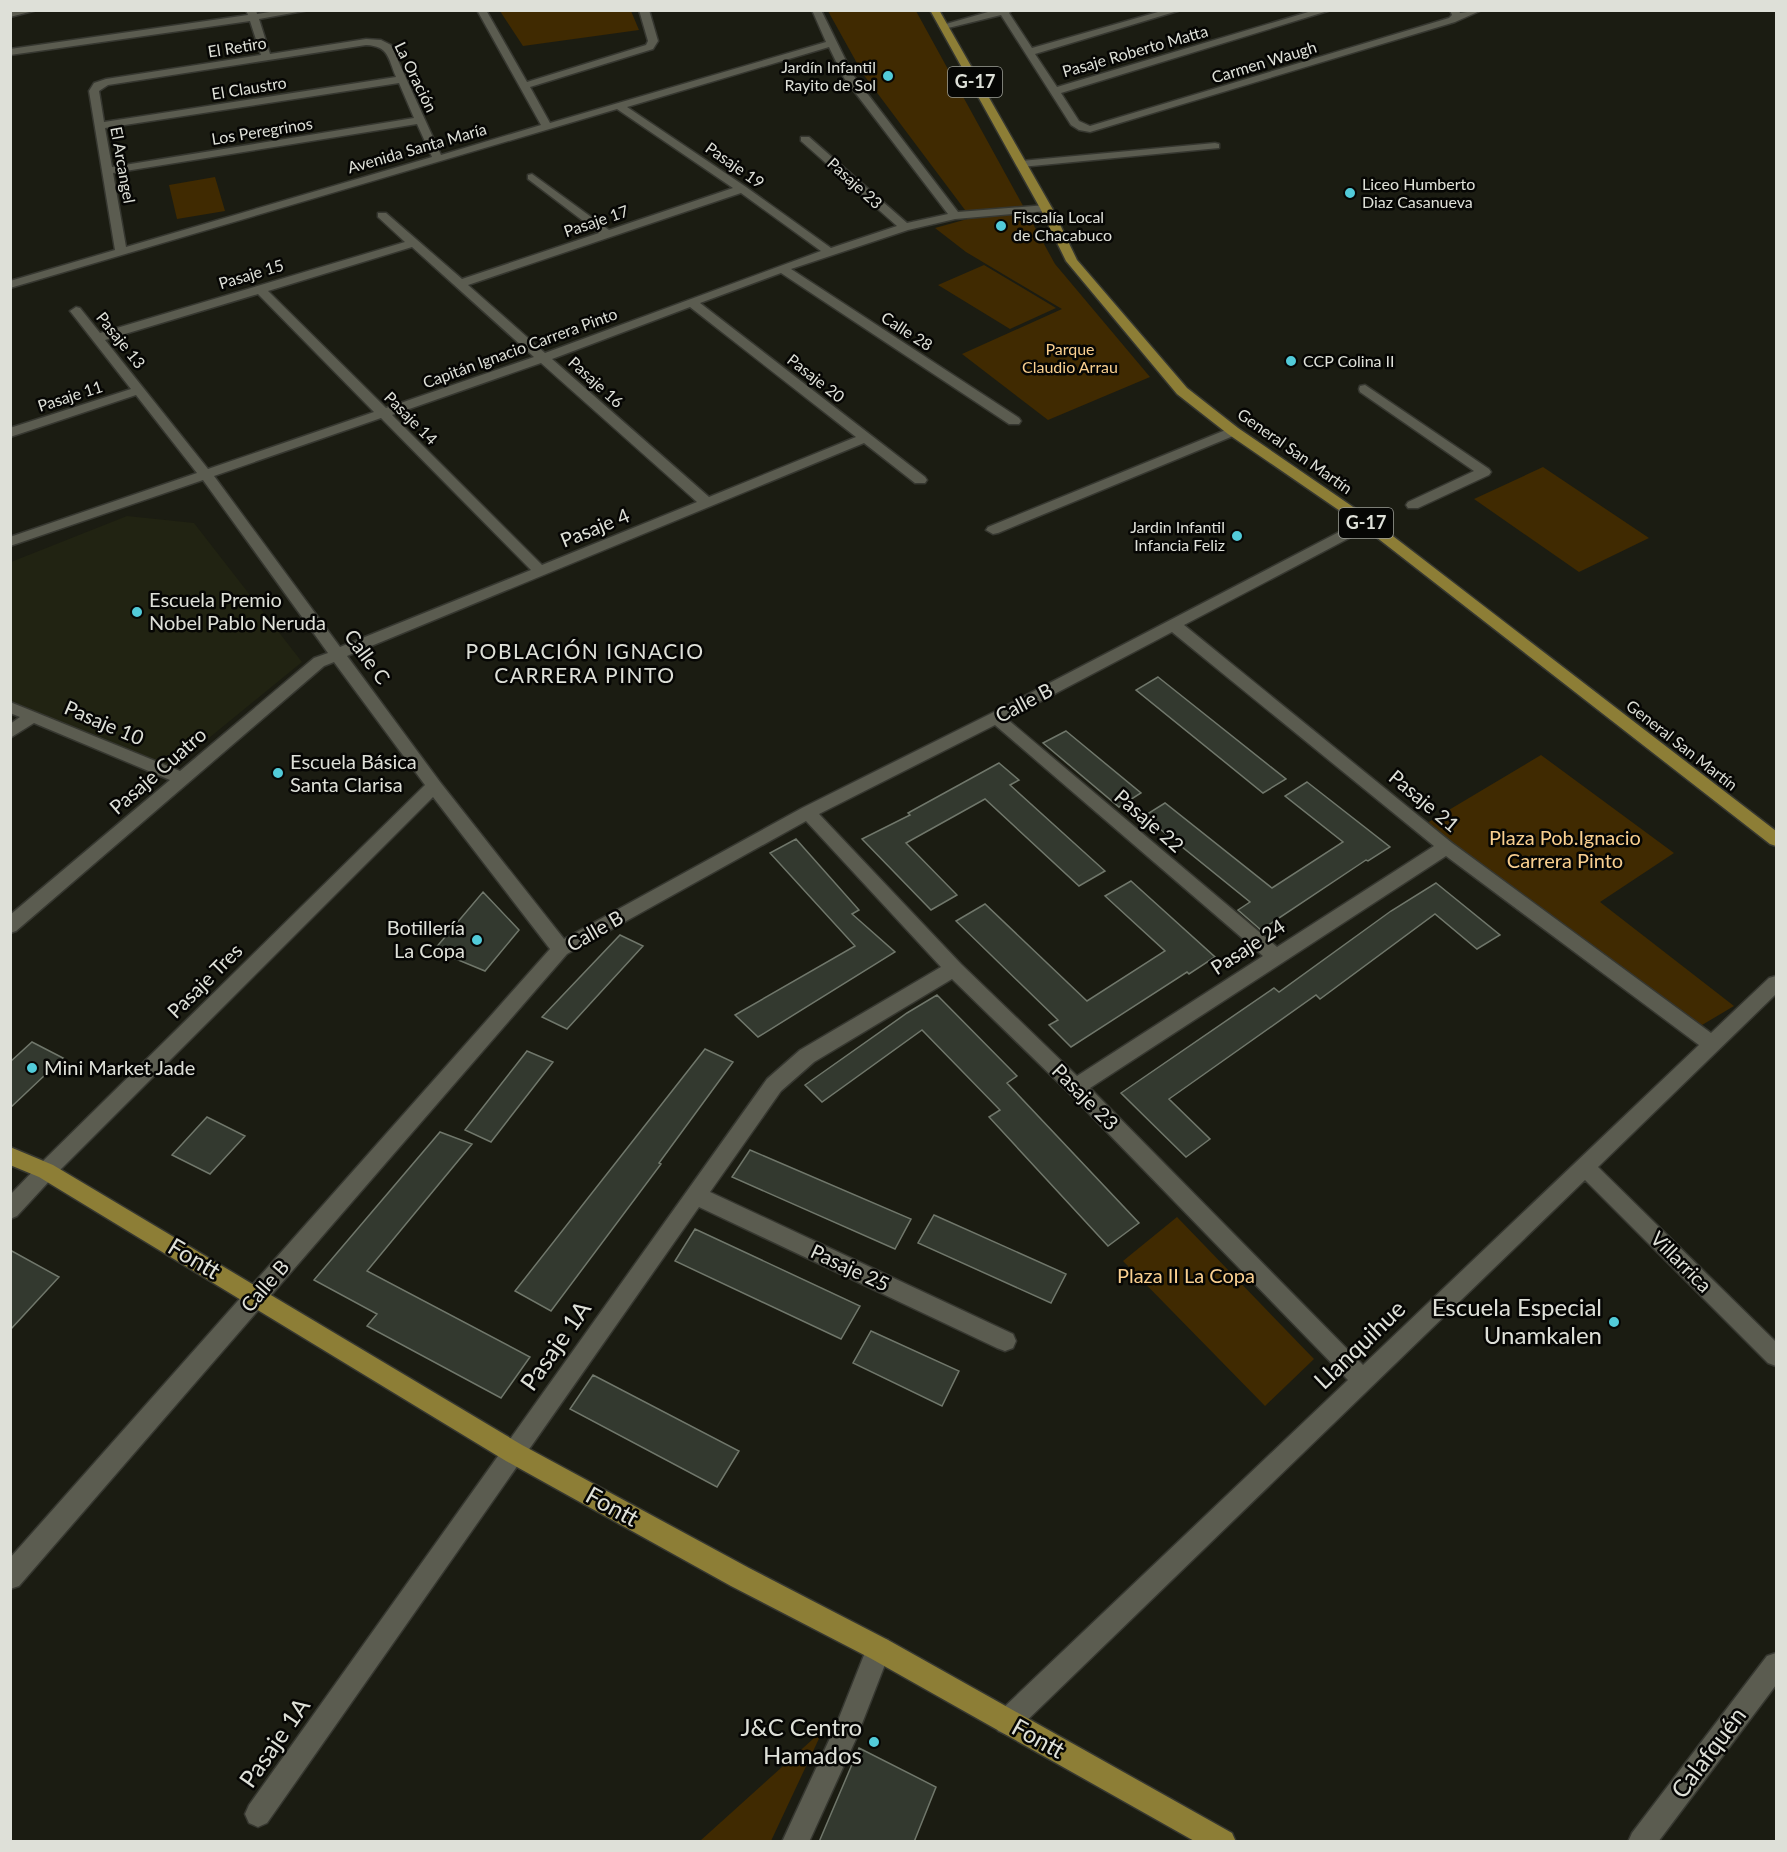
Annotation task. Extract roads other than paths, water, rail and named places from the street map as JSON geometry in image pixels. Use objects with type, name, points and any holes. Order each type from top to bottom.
[{"type":"main road","name":"General San Martín","points":[[934,10],[1022,164],[1072,261],[1182,391],[1233,431],[1367,523],[1776,840]]},
{"type":"main road","name":"Fontt","points":[[10,1155],[46,1171],[514,1453],[879,1649],[1223,1842]]},
{"type":"street","points":[[10,14],[33,10]]},
{"type":"street","points":[[10,52],[252,14],[305,10]]},
{"type":"street","points":[[481,10],[547,127]]},
{"type":"street","points":[[525,86],[650,47],[653,41],[644,10]]},
{"type":"street","points":[[816,10],[848,76],[955,216]]},
{"type":"street","points":[[1030,52],[1177,10]]},
{"type":"street","name":"Pasaje Roberto Matta","points":[[1055,91],[1327,10]]},
{"type":"street","name":"Carmen Waugh","points":[[1055,91],[1076,123],[1083,128],[1100,127],[1455,14],[1478,10]]},
{"type":"street","points":[[944,26],[1006,11],[1055,91]]},
{"type":"street","points":[[252,14],[266,57]]},
{"type":"street","name":"El Retiro","points":[[98,85],[111,81],[266,57],[366,42],[381,42]]},
{"type":"street","name":"La Oración","points":[[381,42],[388,47],[438,159]]},
{"type":"street","name":"Avenida Santa María","points":[[10,285],[832,43]]},
{"type":"street","name":"El Claustro","points":[[100,126],[402,79]]},
{"type":"street","name":"El Arcangel","points":[[98,85],[93,91],[121,253]]},
{"type":"street","name":"Pasaje 19","points":[[619,106],[742,189],[831,253]]},
{"type":"street","name":"Los Peregrinos","points":[[108,171],[421,120]]},
{"type":"street","name":"Pasaje 23","points":[[805,139],[904,227]]},
{"type":"street","points":[[1022,164],[1215,146]]},
{"type":"street","points":[[532,177],[609,235]]},
{"type":"street","name":"Pasaje 17","points":[[460,284],[742,189]]},
{"type":"street","name":"Capitán Ignacio Carrera Pinto","points":[[10,542],[543,358],[782,268],[904,227],[955,216],[1046,208]]},
{"type":"street","name":"Pasaje 16","points":[[382,215],[707,503]]},
{"type":"street","name":"Pasaje 15","points":[[98,338],[414,243]]},
{"type":"street","name":"Calle 28","points":[[782,268],[1014,421]]},
{"type":"street","name":"Pasaje 14","points":[[260,289],[540,571]]},
{"type":"street","name":"Pasaje 20","points":[[692,303],[920,480]]},
{"type":"street","name":"Pasaje 13","points":[[76,311],[139,390]]},
{"type":"street","points":[[1365,389],[1484,472],[1413,505]]},
{"type":"street","name":"Pasaje 11","points":[[10,433],[139,390]]},
{"type":"street","name":"Calle C","points":[[139,390],[205,474],[434,786],[561,949]]},
{"type":"street","points":[[993,530],[1233,431]]},
{"type":"street","name":"Pasaje 4","points":[[338,653],[866,438]]},
{"type":"street","name":"Calle B","points":[[10,1577],[561,949],[808,812],[996,718],[1367,523]]},
{"type":"street","name":"Pasaje 21","points":[[1174,625],[1446,847],[1713,1045]]},
{"type":"street","name":"Pasaje Cuatro","points":[[10,926],[181,778],[320,662],[338,653]]},
{"type":"street","name":"Pasaje 10","points":[[10,707],[181,778]]},
{"type":"street","points":[[10,733],[33,716]]},
{"type":"street","name":"Pasaje 22","points":[[996,718],[1275,956]]},
{"type":"street","name":"Pasaje Tres","points":[[10,1210],[46,1171],[434,786]]},
{"type":"street","name":"Pasaje 23","points":[[808,812],[954,969],[1076,1087],[1363,1380]]},
{"type":"street","name":"Pasaje 24","points":[[1076,1087],[1446,847]]},
{"type":"street","name":"Pasaje 1A","points":[[258,1814],[760,1102],[790,1069],[825,1044],[954,969]]},
{"type":"street","name":"Llanquihue","points":[[1007,1722],[1776,983]]},
{"type":"street","name":"Villarrica","points":[[1585,1167],[1776,1356]]},
{"type":"street","name":"Pasaje 25","points":[[695,1195],[1005,1341]]},
{"type":"street","points":[[795,1842],[847,1730],[879,1649]]},
{"type":"street","name":"Calafquén","points":[[1641,1842],[1776,1665]]},
{"type":"place","name":"Jardín Infantil Rayito de Sol","points":[[888,76]]},
{"type":"place","name":"Liceo Humberto Diaz Casanueva","points":[[1350,193]]},
{"type":"place","name":"Fiscalía Local de Chacabuco","points":[[1001,226]]},
{"type":"place","name":"CCP Colina II","points":[[1291,361]]},
{"type":"place","name":"Jardin Infantil Infancia Feliz","points":[[1237,536]]},
{"type":"place","name":"Escuela Premio Nobel Pablo Neruda","points":[[137,612]]},
{"type":"place","name":"Escuela Básica Santa Clarisa","points":[[278,773]]},
{"type":"place","name":"Botillería La Copa","points":[[477,940]]},
{"type":"place","name":"Mini Market Jade","points":[[32,1068]]},
{"type":"place","name":"Escuela Especial Unamkalen","points":[[1614,1322]]},
{"type":"place","name":"J&C Centro Hamados","points":[[874,1742]]},
{"type":"district","name":"POBLACIÓN IGNACIO CARRERA PINTO","points":[[585,664]]},
{"type":"park label","name":"Parque Claudio Arrau","points":[[1070,358]]},
{"type":"park label","name":"Plaza Pob.Ignacio Carrera Pinto","points":[[1565,850]]},
{"type":"park label","name":"Plaza II La Copa","points":[[1186,1276]]}]
